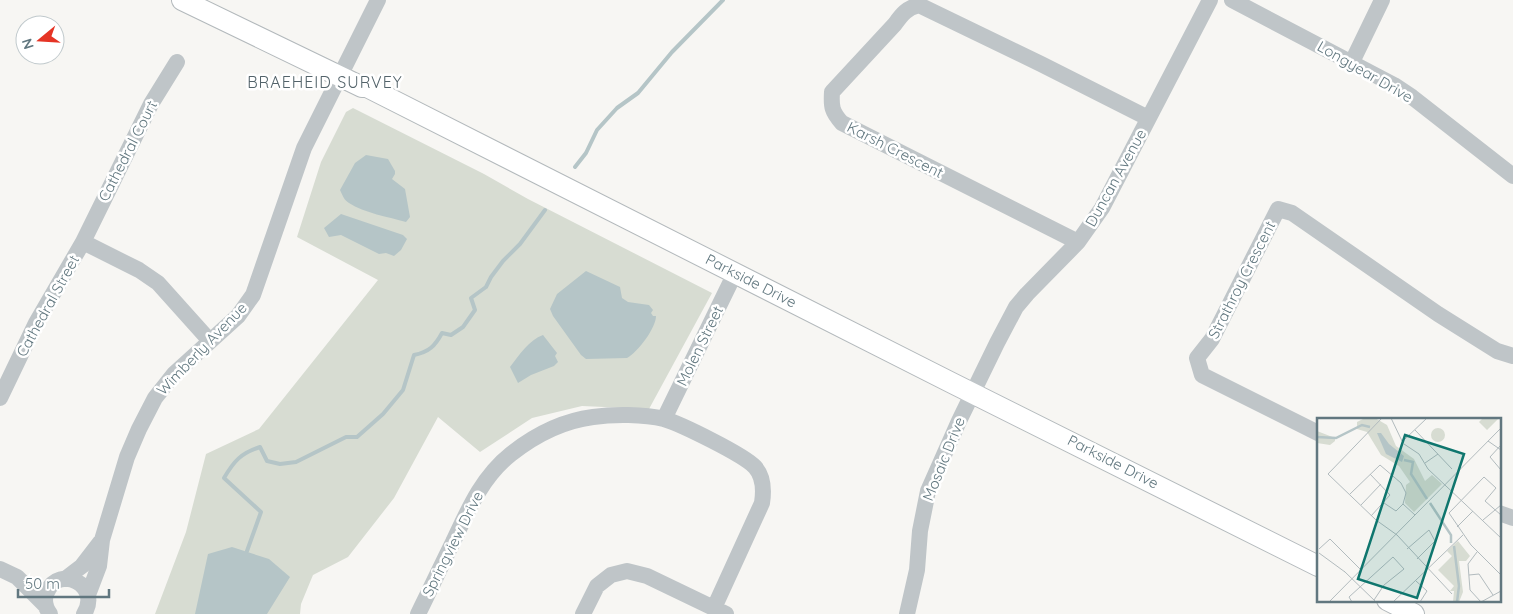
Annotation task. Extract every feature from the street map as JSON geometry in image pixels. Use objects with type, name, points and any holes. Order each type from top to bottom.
[{"type":"main road","name":"Parkside Drive","points":[[182,0],[383,95],[1317,566]]},
{"type":"main road","points":[[1391,602],[1414,614]]},
{"type":"street","name":"Wimberly Avenue","points":[[84,614],[88,606],[88,595],[99,566],[102,540],[127,457],[148,410],[168,381],[238,316],[253,295],[304,148],[378,0]]},
{"type":"street","name":"Duncan Avenue","points":[[972,393],[1016,308],[1036,283],[1078,242],[1102,208],[1210,0]]},
{"type":"street","name":"Longyear Drive","points":[[1232,0],[1394,85],[1513,176]]},
{"type":"street","points":[[1352,62],[1382,0]]},
{"type":"street","name":"Karsh Crescent","points":[[1078,242],[842,123],[834,113],[831,103],[832,92],[902,14],[909,8],[919,5],[1148,118]]},
{"type":"street","name":"Cathedral Court","points":[[83,242],[151,104],[177,62]]},
{"type":"street","name":"Strathroy Crescent","points":[[1317,432],[1202,375],[1197,358],[1212,339],[1278,209],[1292,213],[1362,263],[1480,341],[1497,351],[1513,356]]},
{"type":"street","points":[[83,242],[158,283],[210,341]]},
{"type":"street","name":"Cathedral Street","points":[[0,398],[36,323],[83,242]]},
{"type":"street","name":"Molen Street","points":[[664,419],[736,273]]},
{"type":"street","name":"Mosaic Drive","points":[[907,614],[917,570],[920,531],[928,491],[972,393]]},
{"type":"street","name":"Springview Drive","points":[[418,614],[473,500],[491,474],[511,454],[554,428],[581,419],[623,415],[664,419],[732,451],[755,467],[762,478],[764,490],[762,503],[720,611]]},
{"type":"street","points":[[1500,514],[1513,518]]},
{"type":"street","name":"Wimberly Avenue","points":[[61,580],[82,566],[102,540]]},
{"type":"street","points":[[0,569],[18,578],[47,611]]},
{"type":"street","points":[[583,614],[597,586],[611,575],[627,571],[647,576],[720,611]]},
{"type":"street","points":[[18,578],[73,580],[80,584],[88,595]]},
{"type":"street","points":[[47,611],[46,592],[51,585],[61,580]]},
{"type":"shaded area","points":[[353,108],[712,293],[649,409],[582,406],[532,418],[480,452],[438,417],[394,498],[348,557],[313,575],[301,604],[300,614],[155,614],[186,532],[206,454],[259,429],[378,280],[297,237],[321,162],[346,112]]},
{"type":"shaded area","points":[[366,155],[388,159],[395,171],[392,179],[405,189],[410,217],[406,222],[362,209],[349,203],[344,198],[340,190],[355,163]]},
{"type":"shaded area","points":[[341,214],[403,235],[407,239],[401,250],[394,256],[386,253],[379,254],[341,235],[329,237],[324,228]]},
{"type":"shaded area","points":[[586,271],[620,287],[622,298],[628,302],[649,305],[653,310],[651,313],[653,316],[656,316],[653,327],[646,339],[627,358],[586,359],[581,355],[553,316],[550,309],[557,294]]},
{"type":"shaded area","points":[[543,335],[557,353],[555,356],[558,362],[554,366],[531,375],[518,383],[510,367],[529,344]]},
{"type":"shaded area","points":[[232,547],[269,559],[290,577],[267,614],[195,614],[208,554]]},
{"type":"waterway","points":[[575,167],[586,153],[597,130],[617,108],[638,93],[672,52],[723,0]]},
{"type":"waterway","points":[[247,551],[261,512],[224,478],[235,462],[243,455],[260,447],[267,461],[280,464],[296,462],[346,437],[357,437],[383,414],[403,390],[414,355],[431,348],[442,333],[451,335],[463,327],[475,310],[471,298],[486,287],[503,261],[520,244],[545,210]]},
{"type":"district","name":"BRAEHEID SURVEY","points":[[325,82]]}]
